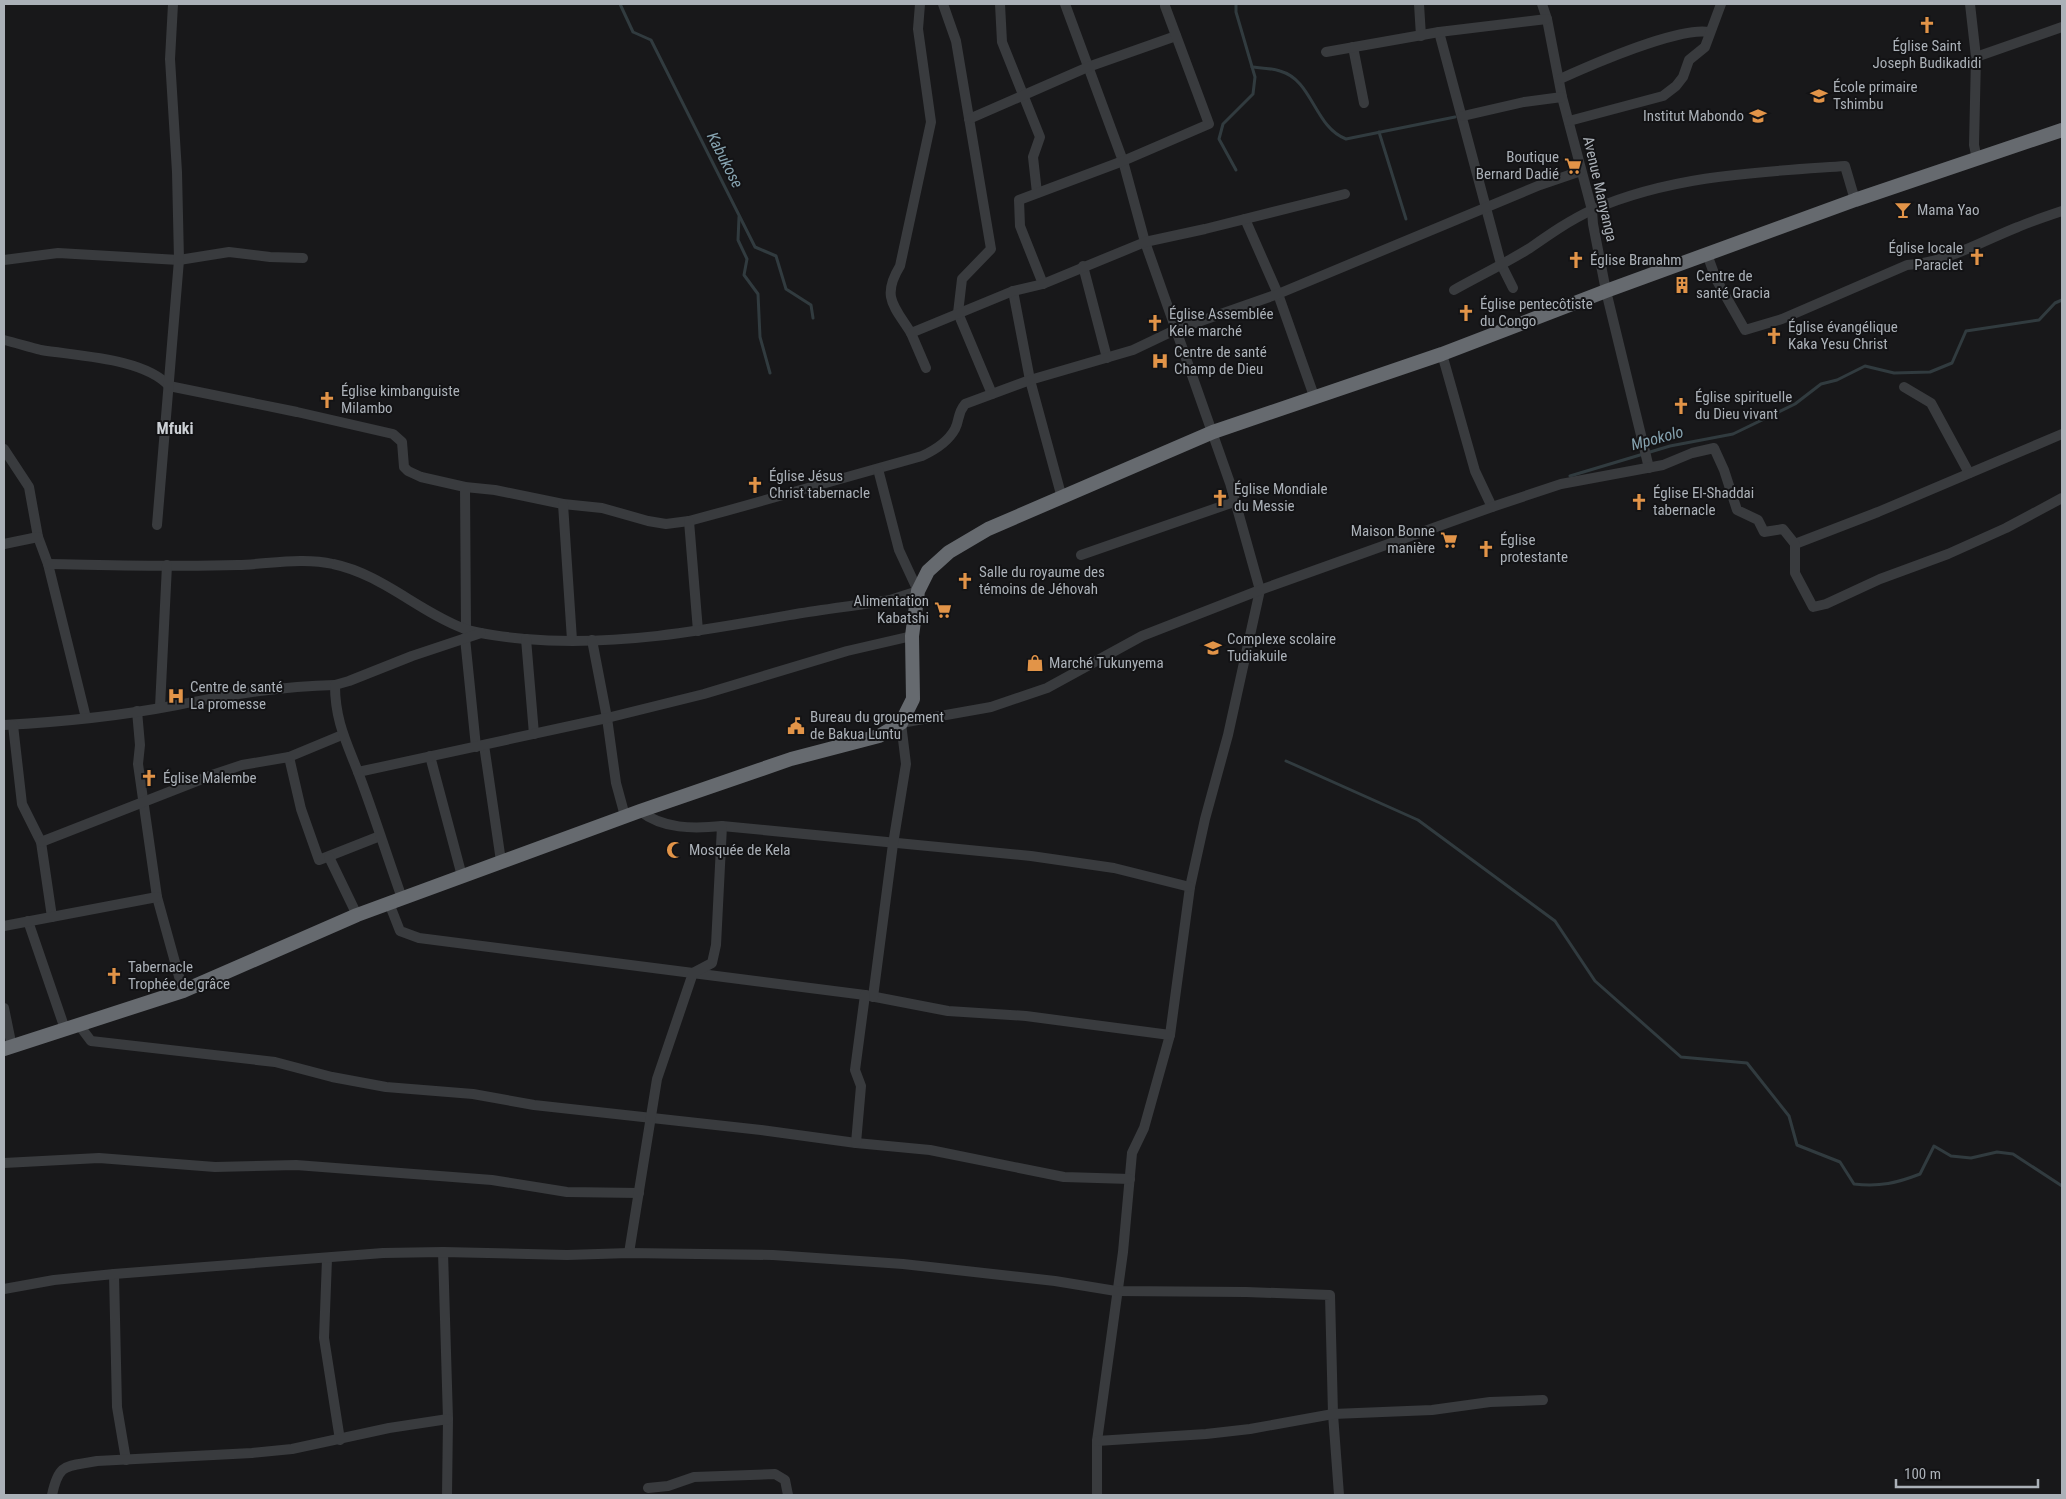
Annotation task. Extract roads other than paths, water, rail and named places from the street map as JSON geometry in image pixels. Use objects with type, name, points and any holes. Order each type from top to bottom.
[{"type":"highway","points":[[8,1048],[183,991],[357,916],[640,810],[791,759],[878,736],[901,723],[913,699],[912,636],[918,591],[928,571],[949,552],[988,529],[1213,432],[1314,396],[1442,354],[1606,291],[1855,200],[2062,130]]},
{"type":"street","points":[[157,525],[179,260],[177,172],[170,60],[173,4]]},
{"type":"street","points":[[920,4],[918,29],[931,122],[900,266],[891,282],[891,302],[911,333],[926,368]]},
{"type":"street","points":[[943,4],[956,41],[991,249],[962,279],[958,312],[992,394]]},
{"type":"street","points":[[1000,4],[1002,42],[1040,137],[1033,157],[1038,193]]},
{"type":"street","points":[[1065,4],[1123,161],[1145,242],[1230,483],[1260,590],[1228,735],[1205,819],[1190,887],[1170,1035],[1144,1128],[1132,1153],[1123,1252],[1116,1291],[1097,1441],[1097,1495]]},
{"type":"street","points":[[1419,4],[1421,36]]},
{"type":"street","name":"Avenue Manyanga","points":[[1542,4],[1560,79],[1562,97],[1592,210],[1606,291],[1649,468]]},
{"type":"street","points":[[1569,121],[1663,96],[1676,86],[1683,77],[1689,60],[1705,46],[1721,4]]},
{"type":"street","points":[[1970,4],[1976,57],[1974,145],[1977,159]]},
{"type":"street","points":[[1043,284],[1020,226],[1019,200],[1123,161],[1209,124],[1166,6]]},
{"type":"street","points":[[1326,52],[1439,32],[1547,19]]},
{"type":"street","points":[[1976,57],[2062,27]]},
{"type":"street","points":[[1560,79],[1601,61],[1664,40],[1701,31],[1710,32]]},
{"type":"street","points":[[1439,32],[1502,264],[1513,288]]},
{"type":"street","points":[[969,118],[1088,68],[1176,36]]},
{"type":"street","points":[[1353,47],[1364,104]]},
{"type":"street","points":[[1463,116],[1524,102],[1562,97]]},
{"type":"street","points":[[1454,290],[1502,264],[1555,230],[1592,210],[1655,188],[1724,175],[1845,166],[1855,200]]},
{"type":"street","points":[[4,340],[39,349],[118,361],[160,376],[169,386],[393,434],[402,442],[404,467],[408,472],[420,478],[465,487],[495,490],[563,504],[602,508],[666,524],[689,521],[878,469],[932,451],[948,440],[956,428],[958,412],[965,404],[1030,380],[1133,350],[1175,330],[1278,294],[1540,185],[1581,171]]},
{"type":"street","points":[[911,333],[958,312],[1013,291],[1043,284],[1145,242],[1345,194]]},
{"type":"street","points":[[1707,254],[1716,280],[1745,330],[1782,319],[1907,265],[1924,264],[1960,252],[2018,227],[2062,211]]},
{"type":"street","points":[[1245,219],[1278,294],[1314,396]]},
{"type":"street","points":[[4,260],[58,253],[179,260],[229,252],[270,257],[303,258]]},
{"type":"street","points":[[1083,266],[1107,358]]},
{"type":"street","points":[[1013,291],[1030,380],[1062,498]]},
{"type":"street","points":[[1442,354],[1475,471],[1492,507]]},
{"type":"street","points":[[1904,387],[1932,403],[1969,473]]},
{"type":"street","points":[[1795,544],[1878,512],[2062,434]]},
{"type":"street","points":[[856,1143],[861,1086],[856,1070],[906,764],[901,723],[991,707],[1047,688],[1142,636],[1260,590],[1561,484],[1663,465],[1692,452],[1714,448],[1724,470],[1737,510],[1758,520],[1764,532],[1783,529],[1795,544],[1794,573],[1813,608],[1880,579],[1948,554],[2006,528],[2062,498]]},
{"type":"street","points":[[4,449],[29,487],[38,537],[48,564],[86,718]]},
{"type":"street","points":[[52,918],[42,842],[22,804],[8,725],[86,718],[201,699],[305,686],[335,685],[465,634],[481,633],[526,639],[592,640],[644,638],[890,600],[918,591],[899,550],[878,469]]},
{"type":"street","points":[[465,487],[465,634],[480,746],[501,861]]},
{"type":"street","points":[[1081,555],[1234,502]]},
{"type":"street","points":[[563,504],[572,640]]},
{"type":"street","points":[[689,521],[698,631]]},
{"type":"street","points":[[4,544],[38,537]]},
{"type":"street","points":[[48,564],[238,565],[309,560],[333,564],[392,588],[447,620],[465,634]]},
{"type":"street","points":[[160,707],[167,565]]},
{"type":"street","points":[[358,772],[607,718],[704,694],[847,651],[912,636]]},
{"type":"street","points":[[526,639],[534,734]]},
{"type":"street","points":[[592,640],[607,718],[616,783],[625,816]]},
{"type":"street","points":[[335,685],[335,699],[342,735],[358,772],[380,836],[396,901],[400,931],[419,938],[869,996],[948,1011],[1026,1016],[1170,1035]]},
{"type":"street","points":[[137,711],[140,745],[138,764],[157,897],[183,991]]},
{"type":"street","points":[[42,842],[144,803],[187,784],[242,765],[290,757],[342,735]]},
{"type":"street","points":[[430,756],[462,876]]},
{"type":"street","points":[[290,757],[301,809],[319,860],[380,836]]},
{"type":"street","points":[[640,810],[652,820],[679,827],[702,828],[722,826],[1031,856],[1114,868],[1190,887]]},
{"type":"street","points":[[629,1253],[657,1080],[693,973],[712,963],[716,945],[722,826]]},
{"type":"street","points":[[329,857],[357,916]]},
{"type":"street","points":[[4,926],[157,897]]},
{"type":"street","points":[[28,920],[65,1030]]},
{"type":"street","points":[[4,1008],[8,1048]]},
{"type":"street","points":[[79,1025],[91,1041],[275,1062],[365,1084],[473,1094],[534,1105],[930,1150],[1064,1177],[1130,1179]]},
{"type":"street","points":[[4,1162],[99,1158],[214,1167],[304,1165],[492,1180],[567,1192],[639,1193]]},
{"type":"street","points":[[443,1252],[448,1419],[447,1495]]},
{"type":"street","points":[[4,1289],[54,1280],[114,1274],[383,1254],[443,1252],[567,1256],[629,1253],[773,1256],[903,1264],[1056,1281],[1116,1291],[1330,1295],[1333,1414],[1339,1495]]},
{"type":"street","points":[[327,1258],[324,1338],[340,1440]]},
{"type":"street","points":[[114,1274],[117,1407],[126,1460]]},
{"type":"street","points":[[1097,1441],[1206,1434],[1250,1429],[1333,1414],[1432,1410],[1490,1402],[1543,1400]]},
{"type":"street","points":[[52,1495],[58,1473],[65,1468],[97,1461],[252,1453],[292,1449],[389,1428],[448,1419]]},
{"type":"street","points":[[648,1488],[668,1486],[694,1477],[775,1474],[785,1480],[788,1495]]},
{"type":"waterway","name":"Kabukose","points":[[620,4],[633,32],[651,40],[755,247],[776,256],[786,289],[811,305],[813,318]]},
{"type":"waterway","points":[[1236,4],[1236,12],[1255,77],[1253,94],[1223,124],[1219,139],[1236,170]]},
{"type":"waterway","points":[[1252,67],[1277,70],[1291,76],[1307,93],[1327,125],[1335,133],[1346,139],[1455,117]]},
{"type":"waterway","points":[[1379,132],[1406,219]]},
{"type":"waterway","points":[[739,217],[738,240],[747,259],[744,275],[758,294],[760,337],[770,373]]},
{"type":"waterway","name":"Mpokolo","points":[[1570,476],[1670,446],[1733,434],[1795,404],[1821,384],[1837,380],[1865,366],[1894,373],[1930,372],[1952,363],[1966,331],[2039,320],[2055,303],[2062,300]]},
{"type":"waterway","points":[[1286,761],[1418,820],[1555,921],[1595,981],[1681,1057],[1747,1063],[1789,1116],[1797,1145],[1840,1162],[1854,1184],[1888,1184],[1920,1174],[1934,1146],[1951,1156],[1971,1158],[1997,1152],[2013,1154],[2062,1186]]},
{"type":"place","name":"Église Saint Joseph Budikadidi","points":[[1927,25]]},
{"type":"place","name":"École primaire Tshimbu","points":[[1819,96]]},
{"type":"place","name":"Institut Mabondo","points":[[1758,116]]},
{"type":"place","name":"Boutique Bernard Dadié","points":[[1573,166]]},
{"type":"place","name":"Mama Yao","points":[[1903,210]]},
{"type":"place","name":"Église locale Paraclet","points":[[1977,257]]},
{"type":"place","name":"Église Branahm","points":[[1576,260]]},
{"type":"place","name":"Centre de santé Gracia","points":[[1682,285]]},
{"type":"place","name":"Église pentecôtiste du Congo","points":[[1466,313]]},
{"type":"place","name":"Église Assemblée Kele marché","points":[[1155,323]]},
{"type":"place","name":"Église évangélique Kaka Yesu Christ","points":[[1774,336]]},
{"type":"place","name":"Centre de santé Champ de Dieu","points":[[1160,361]]},
{"type":"place","name":"Église kimbanguiste Milambo","points":[[327,400]]},
{"type":"place","name":"Église spirituelle du Dieu vivant","points":[[1681,406]]},
{"type":"place","name":"Église Jésus Christ tabernacle","points":[[755,485]]},
{"type":"place","name":"Église Mondiale du Messie","points":[[1220,498]]},
{"type":"place","name":"Église El-Shaddai tabernacle","points":[[1639,502]]},
{"type":"place","name":"Maison Bonne manière","points":[[1449,540]]},
{"type":"place","name":"Église protestante","points":[[1486,549]]},
{"type":"place","name":"Salle du royaume des témoins de Jéhovah","points":[[965,581]]},
{"type":"place","name":"Alimentation Kabatshi","points":[[943,610]]},
{"type":"place","name":"Complexe scolaire Tudiakuile","points":[[1213,648]]},
{"type":"place","name":"Marché Tukunyema","points":[[1035,663]]},
{"type":"place","name":"Centre de santé La promesse","points":[[176,696]]},
{"type":"place","name":"Bureau du groupement de Bakua Luntu","points":[[796,726]]},
{"type":"place","name":"Église Malembe","points":[[149,778]]},
{"type":"place","name":"Mosquée de Kela","points":[[675,850]]},
{"type":"place","name":"Tabernacle Trophée de grâce","points":[[114,976]]},
{"type":"district","name":"Mfuki","points":[[175,428]]}]
